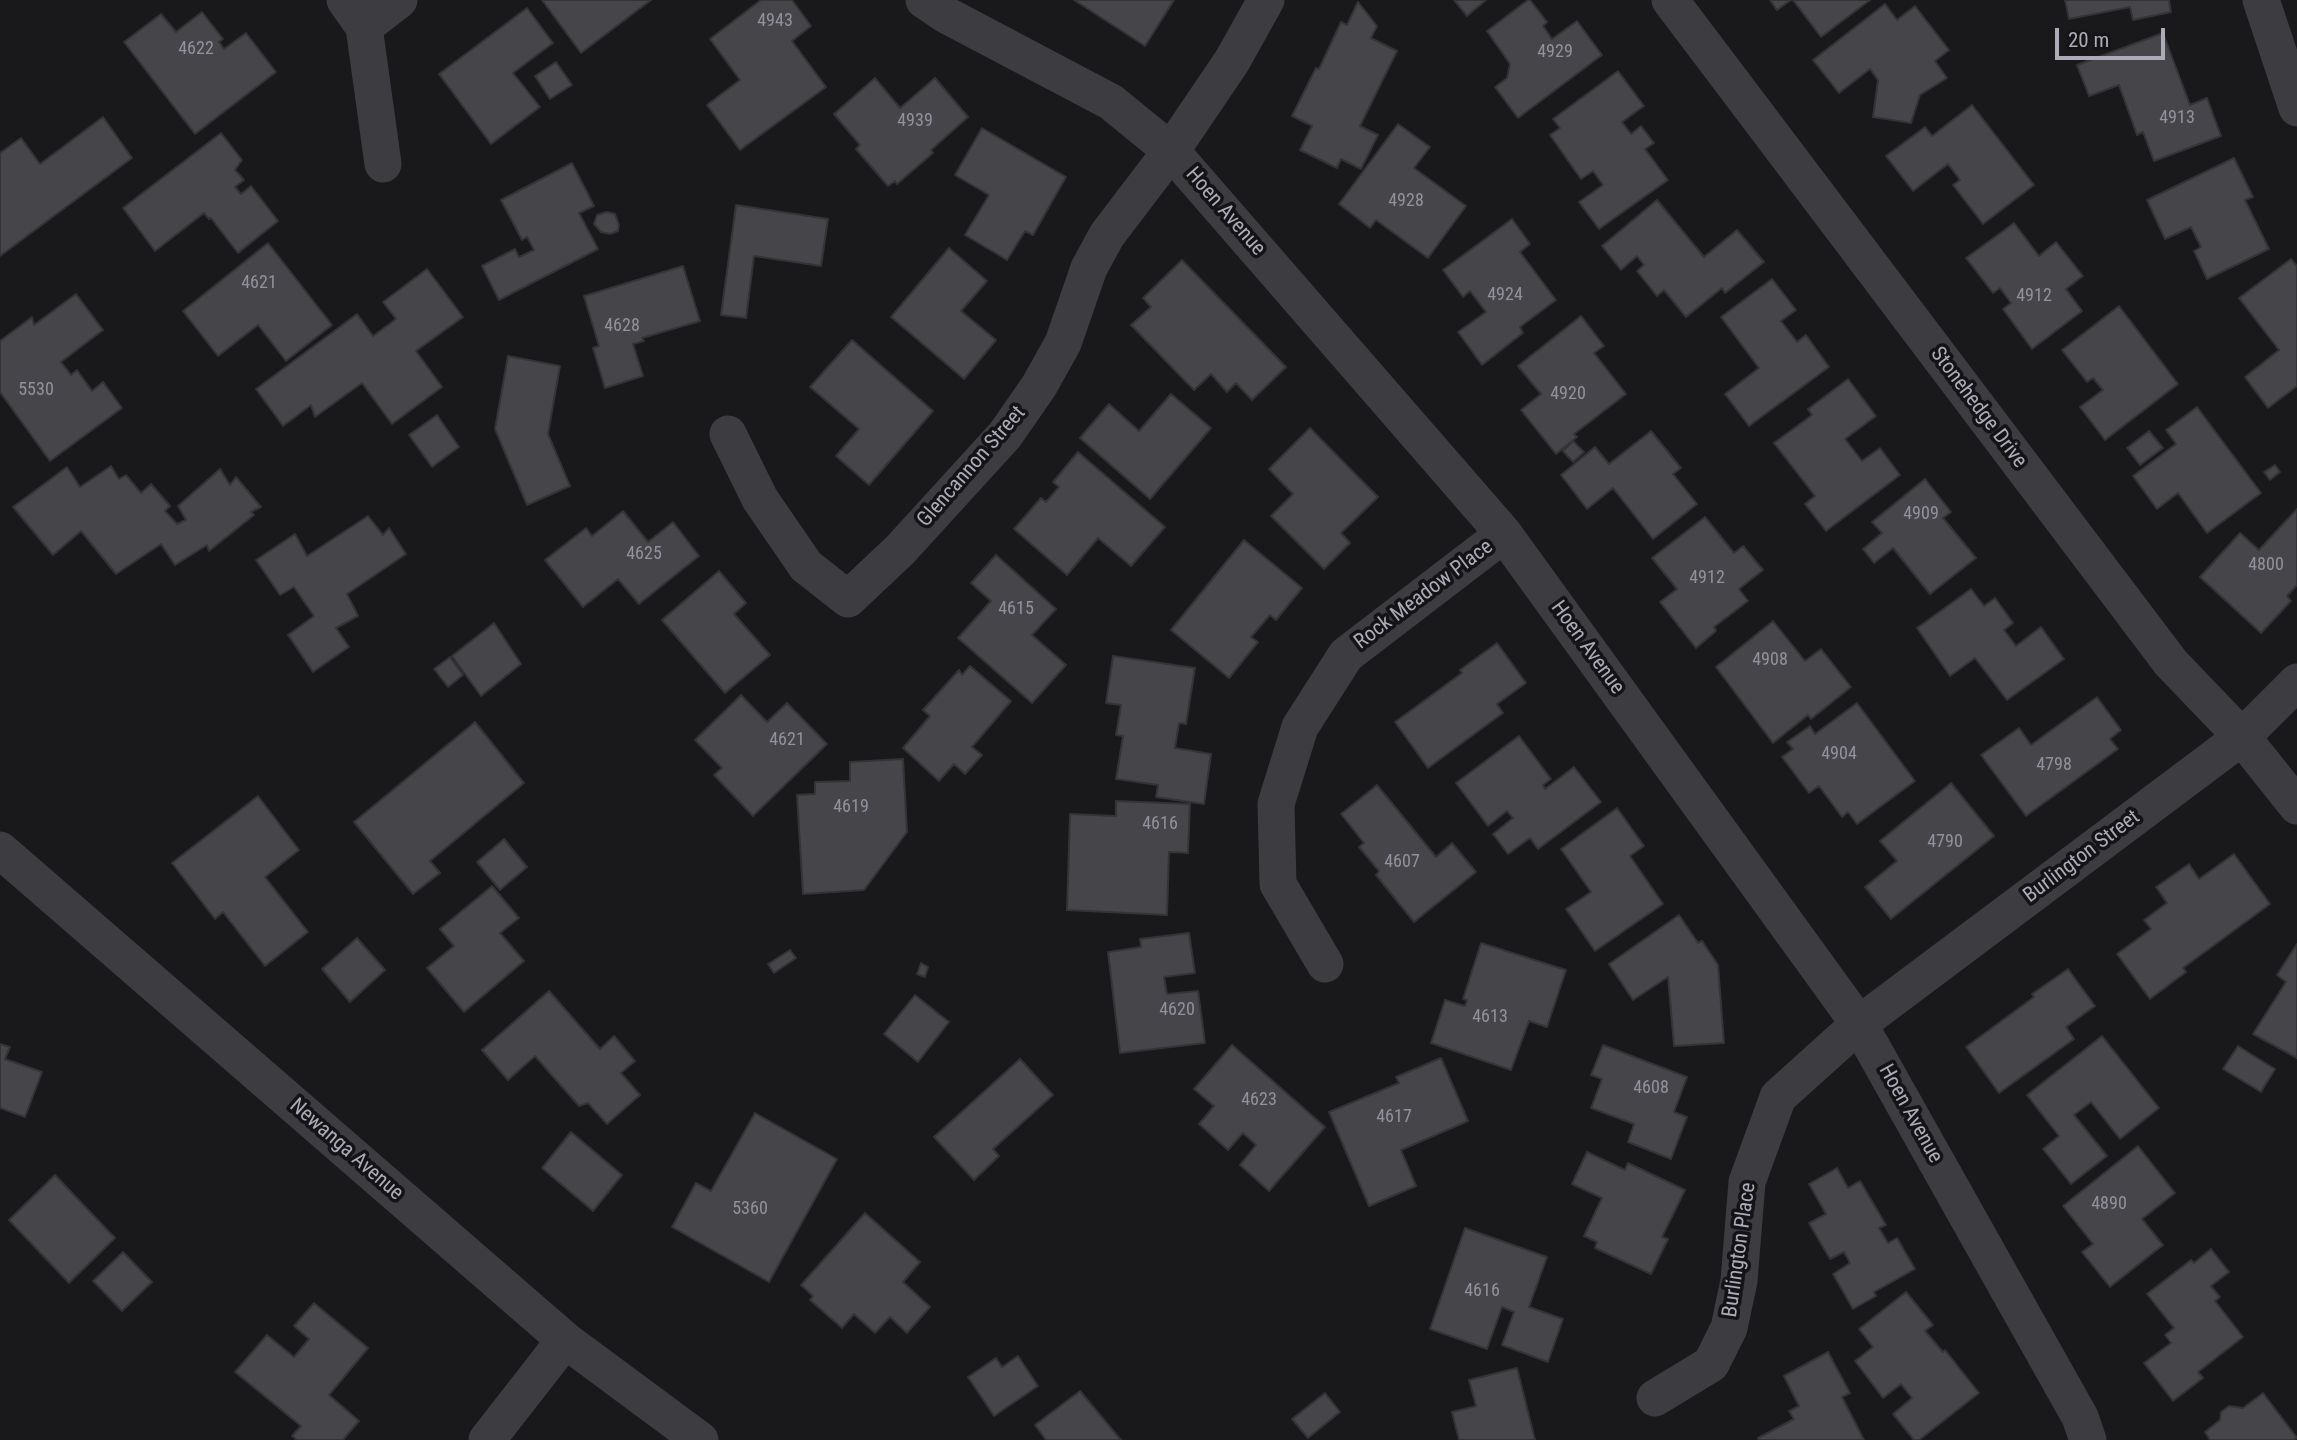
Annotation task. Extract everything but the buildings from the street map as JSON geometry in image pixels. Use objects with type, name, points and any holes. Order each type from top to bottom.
[{"type":"street","points":[[383,164],[355,14],[399,0]]},
{"type":"street","name":"Hoen Avenue","points":[[924,0],[946,15],[1111,102],[1171,151],[1504,534],[1859,1024],[2080,1417],[2088,1440]]},
{"type":"street","name":"Glencannon Street","points":[[728,435],[760,499],[806,566],[848,598],[900,551],[1005,435],[1039,386],[1063,343],[1089,268],[1107,235],[1171,151],[1233,61],[1266,0]]},
{"type":"street","name":"Stonehedge Drive","points":[[1670,0],[2171,663],[2242,737],[2297,806]]},
{"type":"street","points":[[2261,0],[2297,108]]},
{"type":"street","name":"Rock Meadow Place","points":[[1325,964],[1278,884],[1276,804],[1300,727],[1346,655],[1504,534]]},
{"type":"street","name":"Burlington Street","points":[[1859,1024],[2242,737],[2297,681]]},
{"type":"street","name":"Newanga Avenue","points":[[0,850],[565,1340],[700,1440]]},
{"type":"street","name":"Burlington Place","points":[[1655,1398],[1711,1364],[1729,1328],[1739,1281],[1747,1182],[1778,1097],[1859,1024]]},
{"type":"street","points":[[486,1440],[565,1340]]}]
